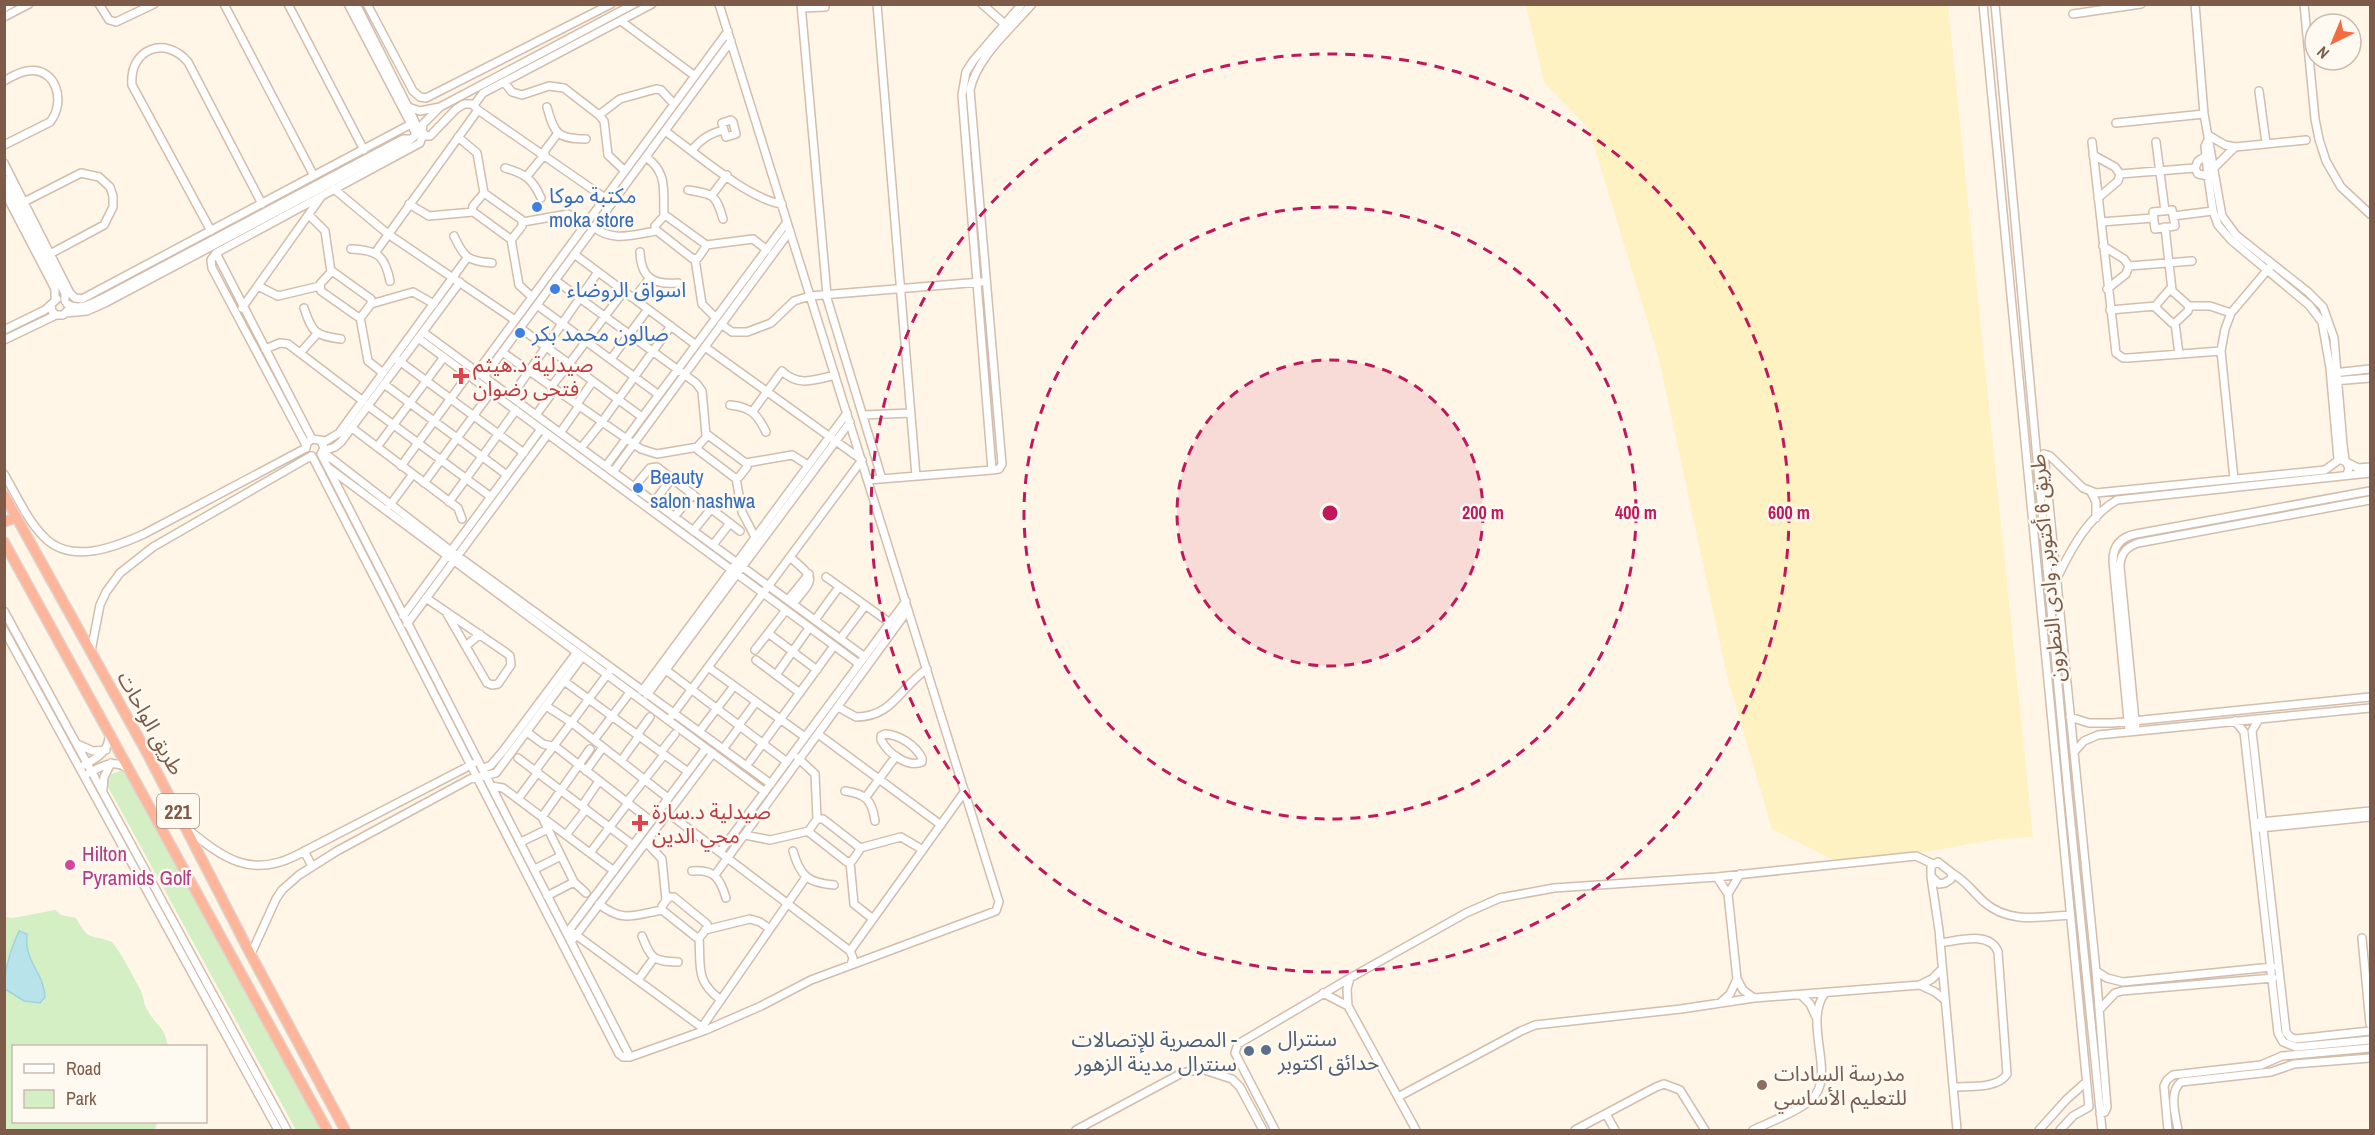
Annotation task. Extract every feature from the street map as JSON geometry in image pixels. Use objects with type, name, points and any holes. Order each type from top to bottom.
[{"type":"highway","name":"طريق الواحات","points":[[5,496],[187,828],[345,1131]]},
{"type":"highway","points":[[4,522],[17,517]]},
{"type":"highway","name":"طريق الواحات","points":[[4,542],[327,1131]]},
{"type":"street","points":[[4,8],[11,4]]},
{"type":"street","points":[[4,17],[29,4]]},
{"type":"street","points":[[99,4],[109,20],[116,22],[154,4]]},
{"type":"street","points":[[224,4],[314,176]]},
{"type":"street","points":[[288,4],[364,150]]},
{"type":"street","points":[[348,4],[416,135],[406,143],[272,211],[105,303],[87,310],[56,315],[6,339],[4,330],[53,302],[66,302],[76,308],[92,303],[195,244],[211,231],[314,176],[337,169],[403,139],[409,140]]},
{"type":"street","points":[[356,4],[408,107],[422,137],[421,142],[216,253],[211,260],[212,268],[618,1054],[625,1058],[761,1006],[795,988],[851,965],[993,913],[998,908],[999,902],[719,4]]},
{"type":"street","points":[[368,4],[413,91],[420,97],[430,97],[611,4]]},
{"type":"street","points":[[408,107],[420,111],[440,107],[634,4]]},
{"type":"street","points":[[375,253],[459,136],[483,93],[652,4]]},
{"type":"street","points":[[878,4],[915,476]]},
{"type":"street","points":[[982,4],[1008,27]]},
{"type":"street","points":[[868,480],[992,470],[999,469],[1002,464],[970,90],[981,64],[1022,4]]},
{"type":"street","points":[[992,470],[963,119],[963,83],[966,72],[973,61],[1032,4]]},
{"type":"street","name":"طريق 6 أكتوبر, وادى النطرون","points":[[1983,4],[2089,1107],[2073,1116],[2060,1131]]},
{"type":"street","name":"طريق 6 أكتوبر, وادى النطرون","points":[[1995,4],[2068,794],[2102,1131]]},
{"type":"street","points":[[2073,14],[2141,4]]},
{"type":"street","points":[[2195,4],[2204,114],[2221,210],[2227,225],[2320,317],[2334,377],[2340,446],[2342,460],[2349,468],[2347,476]]},
{"type":"street","points":[[2304,4],[2314,119],[2319,139],[2326,161],[2341,187],[2370,214]]},
{"type":"street","points":[[825,7],[802,6],[827,295],[882,479]]},
{"type":"street","points":[[592,14],[597,24]]},
{"type":"street","points":[[621,21],[695,76]]},
{"type":"street","points":[[481,374],[532,297],[555,280],[594,227],[641,159],[674,104],[728,31]]},
{"type":"street","points":[[481,374],[502,352],[585,225],[625,171],[641,159],[665,131],[731,41]]},
{"type":"street","points":[[211,231],[132,85],[134,66],[146,52],[154,48],[173,49],[188,62],[262,204]]},
{"type":"street","points":[[382,55],[391,49]]},
{"type":"street","points":[[4,81],[24,71],[42,73],[52,80],[59,100],[55,116],[50,122],[4,145]]},
{"type":"street","points":[[504,82],[512,92],[522,95],[549,86],[564,88],[599,115],[606,129],[608,155],[625,171]]},
{"type":"street","points":[[599,115],[620,99],[656,89],[662,90],[674,104]]},
{"type":"street","points":[[2259,91],[2266,143]]},
{"type":"street","points":[[440,107],[423,124],[422,130],[426,136],[430,136],[462,105],[476,107],[605,198]]},
{"type":"street","points":[[547,107],[550,122],[558,133],[570,139],[586,139]]},
{"type":"street","points":[[2116,123],[2204,114]]},
{"type":"street","points":[[4,178],[50,254],[70,293],[75,298],[82,299],[195,244],[272,211],[364,150],[411,124]]},
{"type":"street","points":[[692,150],[700,140],[723,130]]},
{"type":"street","points":[[665,131],[762,200],[782,204]]},
{"type":"street","points":[[527,176],[558,133]]},
{"type":"street","points":[[459,136],[477,153],[484,193],[523,222]]},
{"type":"street","points":[[2208,138],[2235,147],[2306,140]]},
{"type":"street","points":[[2208,138],[2205,146],[2208,176],[2213,211],[2218,225],[2227,237],[2270,267]]},
{"type":"street","points":[[2092,142],[2114,349],[2119,356],[2128,358],[2221,351]]},
{"type":"street","points":[[2156,142],[2165,211]]},
{"type":"street","points":[[2215,167],[2235,147]]},
{"type":"street","points":[[2093,155],[2115,167],[2120,174]]},
{"type":"street","points":[[2206,156],[2198,161],[2195,168],[2198,174],[2208,176]]},
{"type":"street","points":[[641,159],[655,163],[661,173],[664,216],[655,226],[657,231],[695,259],[702,304],[732,332],[747,332],[771,323],[794,301],[810,296],[987,281]]},
{"type":"street","points":[[4,163],[65,293],[66,313]]},
{"type":"street","points":[[505,168],[527,176],[533,182],[541,198]]},
{"type":"street","points":[[2120,174],[2195,168]]},
{"type":"street","points":[[24,202],[81,173],[99,177],[110,187],[114,207],[104,225],[50,254]]},
{"type":"street","points":[[2098,198],[2118,181],[2120,174]]},
{"type":"street","points":[[712,195],[727,176]]},
{"type":"street","points":[[334,189],[388,234],[515,320]]},
{"type":"street","points":[[688,190],[712,195],[720,206],[723,219]]},
{"type":"street","points":[[4,191],[55,288],[52,311],[56,315]]},
{"type":"street","points":[[473,212],[473,206],[484,193]]},
{"type":"street","points":[[237,316],[322,195]]},
{"type":"street","points":[[409,204],[429,216],[473,212],[511,239],[519,285],[532,297]]},
{"type":"street","points":[[2172,210],[2173,216],[2175,226],[2155,229],[2153,212],[2172,210]]},
{"type":"street","points":[[2173,216],[2213,211]]},
{"type":"street","points":[[511,239],[523,222],[568,214],[585,225]]},
{"type":"street","points":[[258,286],[276,296],[320,286],[331,272],[325,231],[309,215]]},
{"type":"street","points":[[664,216],[668,216],[706,245]]},
{"type":"street","points":[[2101,222],[2153,218]]},
{"type":"street","points":[[762,262],[767,250],[788,222]]},
{"type":"street","points":[[594,227],[607,236],[613,237],[657,231]]},
{"type":"street","points":[[2165,227],[2172,290],[2188,306],[2210,306],[2231,313]]},
{"type":"street","points":[[613,472],[681,372],[696,345],[719,321],[762,262],[790,231]]},
{"type":"street","points":[[454,236],[461,252],[467,258],[475,262],[492,263]]},
{"type":"street","points":[[695,259],[706,245],[753,239],[767,250]]},
{"type":"street","points":[[2103,246],[2124,259],[2129,266]]},
{"type":"street","points":[[351,249],[368,250],[375,253],[386,265],[390,281]]},
{"type":"street","points":[[639,252],[641,267],[650,278],[663,284],[678,284]]},
{"type":"street","points":[[216,253],[312,439],[337,442]]},
{"type":"street","points":[[574,254],[696,345]]},
{"type":"street","points":[[91,651],[100,605],[106,592],[120,573],[153,547],[311,456],[322,453],[352,428],[383,373],[420,335],[457,280],[467,258]]},
{"type":"street","points":[[2129,266],[2192,261]]},
{"type":"street","points":[[2107,289],[2127,273],[2129,266]]},
{"type":"street","points":[[2234,479],[2221,351],[2225,328],[2231,313],[2270,267]]},
{"type":"street","points":[[331,272],[335,271],[370,297],[371,304]]},
{"type":"street","points":[[511,397],[598,272]]},
{"type":"street","points":[[634,298],[650,278]]},
{"type":"street","points":[[335,462],[332,453],[337,442],[366,403],[384,384],[434,304],[457,280]]},
{"type":"street","points":[[502,352],[640,448],[657,454],[698,447],[706,435],[702,391],[696,383],[555,280]]},
{"type":"street","points":[[320,286],[322,292],[360,317],[368,361],[383,373]]},
{"type":"street","points":[[2110,310],[2156,306],[2169,290],[2172,290]]},
{"type":"street","points":[[536,415],[569,364],[624,291]]},
{"type":"street","points":[[360,317],[371,304],[413,292],[434,304]]},
{"type":"street","points":[[2156,306],[2164,317],[2175,323]]},
{"type":"street","points":[[2175,323],[2188,310],[2188,306]]},
{"type":"street","points":[[304,308],[308,323],[317,333],[324,337],[341,339]]},
{"type":"street","points":[[541,308],[659,395]]},
{"type":"street","points":[[611,359],[648,309]]},
{"type":"street","points":[[681,372],[705,347],[719,321]]},
{"type":"street","points":[[19,322],[23,330]]},
{"type":"street","points":[[2175,323],[2179,354]]},
{"type":"street","points":[[581,448],[671,326]]},
{"type":"street","points":[[523,330],[642,417]]},
{"type":"street","points":[[300,353],[317,333]]},
{"type":"street","points":[[420,335],[468,375],[859,664]]},
{"type":"street","points":[[420,335],[481,374],[865,657]]},
{"type":"street","points":[[265,349],[277,343],[285,343],[441,460],[495,495]]},
{"type":"street","points":[[705,347],[862,460]]},
{"type":"street","points":[[377,447],[444,357]]},
{"type":"street","points":[[398,359],[524,453]]},
{"type":"street","points":[[2334,377],[2370,369]]},
{"type":"street","points":[[753,411],[782,371],[788,377],[803,382],[835,375]]},
{"type":"street","points":[[401,466],[468,375]]},
{"type":"street","points":[[2334,377],[2370,378]]},
{"type":"street","points":[[560,433],[593,381]]},
{"type":"street","points":[[384,384],[507,475]]},
{"type":"street","points":[[606,466],[659,395],[669,389]]},
{"type":"street","points":[[424,483],[491,392]]},
{"type":"street","points":[[730,405],[746,407],[753,411],[766,432]]},
{"type":"street","points":[[449,502],[516,410]]},
{"type":"street","points":[[644,693],[666,670],[739,565],[832,439],[847,413]]},
{"type":"street","points":[[863,415],[910,413]]},
{"type":"street","points":[[739,565],[755,537],[790,496],[808,465],[850,422]]},
{"type":"street","points":[[352,428],[458,508],[462,519]]},
{"type":"street","points":[[495,495],[507,475],[544,431]]},
{"type":"street","points":[[407,624],[495,495],[544,431]]},
{"type":"street","points":[[706,435],[711,436],[746,463],[792,455],[808,465]]},
{"type":"street","points":[[4,474],[38,530],[47,540],[62,548],[98,551],[144,534],[306,447],[312,439]]},
{"type":"street","points":[[321,441],[326,466],[344,502],[547,896],[573,938],[630,1058]]},
{"type":"street","points":[[698,447],[699,451],[736,478],[742,512],[755,537]]},
{"type":"street","points":[[322,453],[390,505],[404,520]]},
{"type":"street","points":[[583,460],[588,453]]},
{"type":"street","points":[[2096,518],[2097,507],[2091,492],[2050,456],[2044,454],[2100,1010],[2107,1107],[2105,1112],[2100,1114]]},
{"type":"street","points":[[671,717],[862,460]]},
{"type":"street","points":[[2342,460],[2358,468],[2370,467]]},
{"type":"street","points":[[2091,492],[2179,493],[2328,470],[2342,460]]},
{"type":"street","points":[[736,478],[740,477],[747,467],[746,463]]},
{"type":"street","points":[[318,470],[326,466]]},
{"type":"street","points":[[326,466],[356,489],[404,520],[671,717],[750,765],[771,784]]},
{"type":"street","points":[[634,487],[652,467],[659,468],[740,531]]},
{"type":"street","points":[[2141,493],[2178,484],[2234,479],[2347,476],[2370,473]]},
{"type":"street","points":[[390,505],[413,474]]},
{"type":"street","points":[[654,502],[672,478]]},
{"type":"street","points":[[2178,484],[2179,493]]},
{"type":"street","points":[[2167,486],[2168,494]]},
{"type":"street","points":[[344,502],[348,494],[356,489]]},
{"type":"street","points":[[674,517],[693,494]]},
{"type":"street","points":[[2056,580],[2074,546],[2096,518],[2125,494]]},
{"type":"street","points":[[2133,731],[2113,561],[2114,549],[2122,540],[2136,534],[2370,494]]},
{"type":"street","points":[[659,516],[664,509]]},
{"type":"street","points":[[693,531],[711,509]]},
{"type":"street","points":[[713,545],[730,523]]},
{"type":"street","points":[[362,557],[371,553]]},
{"type":"street","points":[[403,616],[452,556]]},
{"type":"street","points":[[790,557],[809,574],[810,584],[791,602]]},
{"type":"street","points":[[644,693],[734,572]]},
{"type":"street","points":[[826,577],[890,623]]},
{"type":"street","points":[[815,620],[839,587]]},
{"type":"street","points":[[426,598],[508,654],[511,665],[498,684],[492,686],[487,683],[446,612]]},
{"type":"street","points":[[715,875],[838,707],[859,664],[906,602]]},
{"type":"street","points":[[843,635],[865,606]]},
{"type":"street","points":[[524,609],[580,655],[644,693],[706,748],[765,792]]},
{"type":"street","points":[[4,610],[103,792],[278,1131]]},
{"type":"street","points":[[755,650],[786,610]]},
{"type":"street","points":[[720,852],[805,738],[908,610]]},
{"type":"street","points":[[4,630],[84,776],[287,1131]]},
{"type":"street","points":[[776,675],[807,631]]},
{"type":"street","points":[[768,633],[817,670]]},
{"type":"street","points":[[466,646],[480,634]]},
{"type":"street","points":[[744,776],[763,743],[831,650]]},
{"type":"street","points":[[187,828],[218,852],[242,864],[262,866],[275,864],[470,765],[494,775],[564,681],[580,655]]},
{"type":"street","points":[[512,753],[580,655]]},
{"type":"street","points":[[756,660],[800,693]]},
{"type":"street","points":[[708,667],[805,738]]},
{"type":"street","points":[[838,707],[856,717],[886,709],[897,700],[908,684],[927,669]]},
{"type":"street","points":[[666,670],[788,762]]},
{"type":"street","points":[[518,799],[553,747],[609,672]]},
{"type":"street","points":[[428,684],[436,680]]},
{"type":"street","points":[[564,681],[688,772]]},
{"type":"street","points":[[702,728],[734,686]]},
{"type":"street","points":[[40,696],[48,691]]},
{"type":"street","points":[[594,740],[628,694]]},
{"type":"street","points":[[2070,717],[2089,723],[2132,722],[2370,697]]},
{"type":"street","points":[[726,745],[756,702]]},
{"type":"street","points":[[47,707],[55,703]]},
{"type":"street","points":[[546,706],[572,722],[668,798]]},
{"type":"street","points":[[2074,752],[2087,739],[2114,733],[2370,708]]},
{"type":"street","points":[[621,761],[650,717]]},
{"type":"street","points":[[2258,825],[2252,731],[2259,718]]},
{"type":"street","points":[[2235,721],[2244,732],[2258,825],[2274,967],[2278,1033],[2286,1044],[2299,1047],[2370,1045]]},
{"type":"street","points":[[2113,723],[2114,733]]},
{"type":"street","points":[[80,768],[106,750],[109,732]]},
{"type":"street","points":[[527,732],[579,765],[651,821]]},
{"type":"street","points":[[590,853],[675,734]]},
{"type":"street","points":[[818,734],[941,825]]},
{"type":"street","points":[[891,734],[906,741],[919,753],[922,762],[912,764],[896,756],[884,745],[881,736],[891,734]]},
{"type":"street","points":[[75,743],[93,751],[106,750]]},
{"type":"street","points":[[586,771],[603,747]]},
{"type":"street","points":[[568,932],[706,748]]},
{"type":"street","points":[[542,817],[590,749]]},
{"type":"street","points":[[512,753],[633,845]]},
{"type":"street","points":[[573,938],[713,753]]},
{"type":"street","points":[[745,835],[770,840],[809,831],[817,819],[816,774],[793,754]]},
{"type":"street","points":[[866,797],[896,756]]},
{"type":"street","points":[[84,776],[111,763],[119,764],[130,770]]},
{"type":"street","points":[[103,792],[104,777],[111,763]]},
{"type":"street","points":[[251,954],[282,890],[299,874],[476,778],[482,770]]},
{"type":"street","points":[[456,772],[461,777],[462,784]]},
{"type":"street","points":[[567,835],[599,781]]},
{"type":"street","points":[[491,786],[503,788],[614,870]]},
{"type":"street","points":[[845,791],[866,797],[873,807],[875,821]]},
{"type":"street","points":[[850,951],[965,791]]},
{"type":"street","points":[[2058,795],[2078,793]]},
{"type":"street","points":[[2258,825],[2370,812]]},
{"type":"street","points":[[668,813],[850,951],[853,958],[851,965]]},
{"type":"street","points":[[542,817],[574,882],[586,892]]},
{"type":"street","points":[[2258,825],[2370,817]]},
{"type":"street","points":[[817,819],[823,819],[860,848]]},
{"type":"street","points":[[523,842],[548,829]]},
{"type":"street","points":[[809,831],[850,862]]},
{"type":"street","points":[[873,919],[854,904],[850,862],[860,848],[901,837],[923,850]]},
{"type":"street","points":[[646,842],[662,859],[666,900]]},
{"type":"street","points":[[304,851],[312,866]]},
{"type":"street","points":[[793,851],[800,870],[806,877],[814,882],[834,885]]},
{"type":"street","points":[[517,857],[525,853]]},
{"type":"street","points":[[537,868],[561,856]]},
{"type":"street","points":[[1275,1131],[1235,1053],[1236,1047],[1323,993],[1466,913],[1500,898],[1554,888],[1717,877],[1916,856],[1933,864],[1941,863],[1988,898],[1995,909],[2008,916],[2018,918],[2070,915]]},
{"type":"street","points":[[1933,864],[1930,869],[1940,943],[1957,1131]]},
{"type":"street","points":[[692,871],[704,870],[715,875],[723,884],[726,898]]},
{"type":"street","points":[[1934,901],[1951,879],[1952,873]]},
{"type":"street","points":[[1728,894],[1740,874]]},
{"type":"street","points":[[704,1029],[721,1000],[806,877]]},
{"type":"street","points":[[1717,877],[1728,894],[1737,979],[1743,990],[1754,998]]},
{"type":"street","points":[[1931,877],[1940,884],[1945,884]]},
{"type":"street","points":[[606,881],[613,886]]},
{"type":"street","points":[[547,896],[574,882]]},
{"type":"street","points":[[662,910],[666,900],[674,897],[707,924],[708,927],[699,937],[701,978],[707,988],[721,1000]]},
{"type":"street","points":[[599,904],[615,915],[623,917],[662,910],[699,937]]},
{"type":"street","points":[[705,930],[750,919],[770,929]]},
{"type":"street","points":[[642,936],[647,949],[654,958],[665,962],[678,962]]},
{"type":"street","points":[[573,938],[638,980],[704,1029]]},
{"type":"street","points":[[1940,943],[1984,938],[1991,941],[1998,951],[2007,1074],[1996,1083],[1953,1087]]},
{"type":"street","points":[[2362,938],[2370,1024]]},
{"type":"street","points":[[638,980],[654,958]]},
{"type":"street","points":[[2096,971],[2112,980],[2132,981],[2274,967]]},
{"type":"street","points":[[1398,1097],[1535,1025],[1754,998],[1920,985],[1932,980],[1942,969]]},
{"type":"street","points":[[2212,973],[2213,983]]},
{"type":"street","points":[[1350,978],[1347,994],[1348,1006],[1416,1131]]},
{"type":"street","points":[[2100,1010],[2115,993],[2275,978]]},
{"type":"street","points":[[2275,978],[2285,1029],[2290,1037],[2296,1039],[2370,1031]]},
{"type":"street","points":[[1718,1004],[1730,994],[1737,979]]},
{"type":"street","points":[[2132,981],[2133,990]]},
{"type":"street","points":[[1920,985],[1945,1000]]},
{"type":"street","points":[[2078,993],[2088,992]]},
{"type":"street","points":[[1323,993],[1348,1006]]},
{"type":"street","points":[[1753,1131],[1806,1103],[1819,1090],[1822,1076],[1816,1017],[1825,993]]},
{"type":"street","points":[[1801,995],[1810,1004],[1816,1017]]},
{"type":"street","points":[[2178,1131],[2174,1093],[2177,1086],[2183,1082],[2271,1072],[2294,1064],[2370,1058],[2370,1045]]},
{"type":"street","points":[[2169,1077],[2261,1065],[2282,1056],[2370,1045]]},
{"type":"street","points":[[1077,1131],[1186,1072],[1197,1069],[1225,1076],[1234,1081],[1263,1131]]},
{"type":"street","points":[[2169,1077],[2177,1086]]},
{"type":"street","points":[[2168,1131],[2164,1089],[2169,1077]]},
{"type":"street","points":[[2039,1131],[2066,1100],[2086,1082]]},
{"type":"street","points":[[1575,1131],[1664,1084],[1673,1086],[1686,1096],[1705,1131]]},
{"type":"street","points":[[2097,1086],[2106,1086]]},
{"type":"street","points":[[1606,1114],[1615,1131]]},
{"type":"green space","points":[[122,770],[128,773],[323,1130],[296,1130],[107,785],[111,774]]},
{"type":"green space","points":[[55,910],[61,915],[76,918],[84,931],[91,936],[112,942],[124,959],[140,989],[146,1008],[160,1027],[168,1045],[12,1045],[12,1123],[157,1123],[155,1130],[5,1130],[5,917],[13,918]]},
{"type":"sand","points":[[1526,5],[1948,5],[2033,837],[1997,839],[1926,852],[1833,860],[1772,829],[1727,676],[1659,359],[1589,129],[1544,82]]},
{"type":"water","points":[[19,931],[27,934],[28,953],[44,988],[45,997],[40,1003],[24,1001],[5,989],[9,959]]},
{"type":"place","name":"مكتبة موكا moka store","points":[[537,207]]},
{"type":"place","name":"اسواق الروضاء","points":[[555,289]]},
{"type":"place","name":"صالون محمد بكر","points":[[520,333]]},
{"type":"place","name":"صيدلية د.هيثم فتحى رضوان","points":[[461,376]]},
{"type":"place","name":"Beauty salon nashwa","points":[[638,488]]},
{"type":"place","name":"صيدلية د.سارة محي الدين","points":[[640,823]]},
{"type":"place","name":"Hilton Pyramids Golf","points":[[70,865]]},
{"type":"place","name":"سنترال حدائق اكتوبر","points":[[1266,1050]]},
{"type":"place","name":"المصرية للإتصالات - سنترال مدينة الزهور","points":[[1249,1051]]},
{"type":"place","name":"مدرسة السادات للتعليم الأساسي","points":[[1762,1085]]}]
